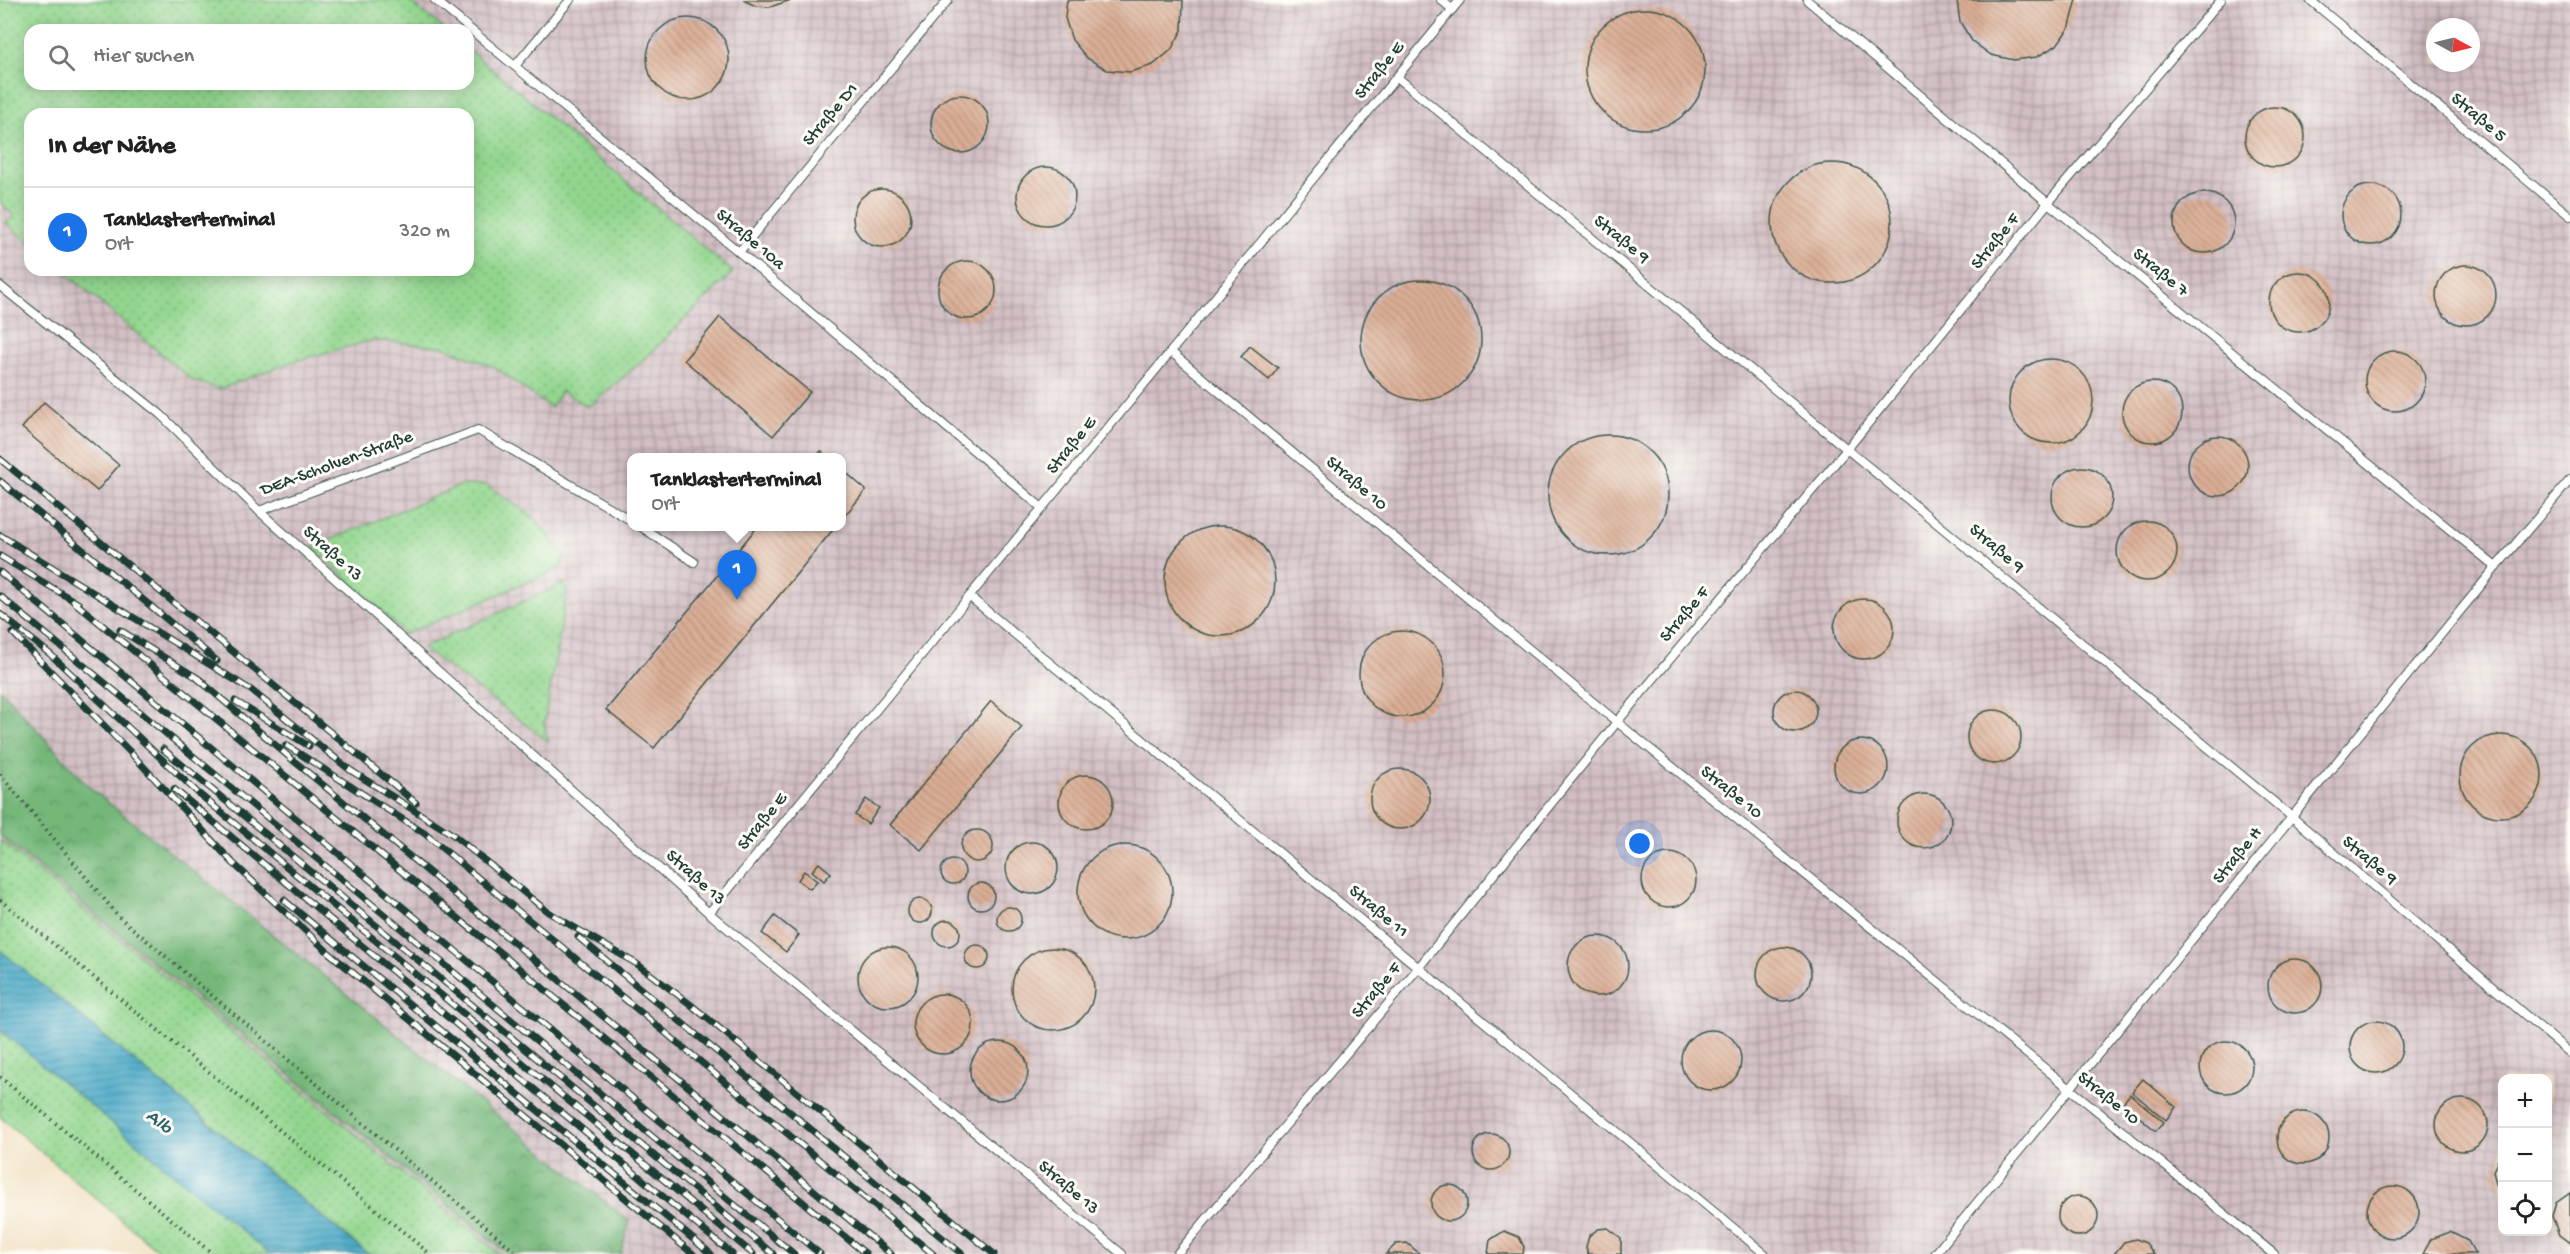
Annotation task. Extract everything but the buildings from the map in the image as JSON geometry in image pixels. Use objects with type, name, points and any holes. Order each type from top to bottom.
[{"type":"lane","name":"Straße 10a","points":[[435,0],[464,24]]},
{"type":"lane","points":[[515,66],[570,0]]},
{"type":"lane","name":"Straße D1","points":[[739,252],[948,0]]},
{"type":"lane","points":[[1441,0],[1452,9]]},
{"type":"lane","name":"Straße E","points":[[709,913],[1460,0]]},
{"type":"lane","name":"Straße 7","points":[[1807,0],[2048,203],[2496,567]]},
{"type":"lane","name":"Straße F","points":[[1177,1254],[1419,967],[1617,722],[1848,448],[2048,203],[2221,0]]},
{"type":"lane","name":"Straße 5","points":[[2310,0],[2570,216]]},
{"type":"lane","name":"Straße 10a","points":[[474,32],[1042,508]]},
{"type":"lane","name":"Straße 9","points":[[1397,76],[2292,817],[2570,1053]]},
{"type":"lane","name":"DEA-Scholven-Straße","points":[[0,286],[160,414],[259,511],[478,430],[587,492],[627,519]]},
{"type":"lane","name":"Straße 10","points":[[1171,352],[1617,722],[2274,1254]]},
{"type":"lane","name":"Straße H","points":[[1935,1254],[2496,567],[2570,480]]},
{"type":"lane","name":"Straße 13","points":[[259,511],[709,913],[1122,1254]]},
{"type":"lane","points":[[648,531],[694,562]]},
{"type":"lane","name":"Straße 11","points":[[970,597],[1765,1254]]},
{"type":"path","points":[[0,774],[119,917],[518,1254]]},
{"type":"path","points":[[0,900],[430,1254]]},
{"type":"path","points":[[0,1077],[213,1254]]},
{"type":"shaded area","points":[[0,0],[2570,0],[2570,1254],[501,1254],[0,839]]},
{"type":"green space","points":[[0,0],[409,0],[438,24],[24,24],[24,90],[474,90],[474,54],[733,272],[649,355],[588,407],[561,391],[551,408],[494,367],[444,347],[373,340],[288,363],[220,389],[193,381],[69,276],[474,276],[474,108],[24,108],[24,238],[6,223],[14,216],[0,202]]},
{"type":"green space","points":[[462,485],[487,485],[534,518],[565,556],[561,568],[405,634],[313,547]]},
{"type":"green space","points":[[564,583],[567,591],[544,725],[548,741],[422,648]]},
{"type":"green space","points":[[0,689],[89,787],[629,1221],[621,1254],[508,1254],[0,836]]},
{"type":"green space","points":[[0,840],[500,1254],[368,1254],[0,950]]},
{"type":"green space","points":[[0,1030],[270,1254],[162,1254],[0,1117]]},
{"type":"water","name":"Alb","points":[[0,950],[368,1254],[270,1254],[0,1030]]},
{"type":"railway","points":[[0,459],[416,803]]},
{"type":"railway","points":[[0,481],[217,661]]},
{"type":"railway","points":[[0,535],[251,690],[350,770],[452,834],[548,912],[637,964],[690,1004],[994,1254]]},
{"type":"railway","points":[[0,556],[79,604]]},
{"type":"railway","points":[[0,572],[820,1254]]},
{"type":"railway","points":[[0,596],[794,1254]]},
{"type":"railway","points":[[73,601],[866,1254]]},
{"type":"railway","points":[[0,614],[50,654],[198,793],[753,1254]]},
{"type":"railway","points":[[120,630],[204,682]]},
{"type":"railway","points":[[13,633],[129,751],[233,863],[328,952],[693,1254]]},
{"type":"railway","points":[[197,678],[294,761],[891,1254]]},
{"type":"railway","points":[[235,701],[309,746]]},
{"type":"railway","points":[[286,745],[424,833],[933,1254]]},
{"type":"railway","points":[[163,749],[773,1254]]},
{"type":"railway","points":[[174,789],[732,1254]]},
{"type":"railway","points":[[284,900],[711,1254]]},
{"type":"railway","points":[[578,937],[962,1254]]},
{"type":"place","name":"Tanklasterterminal","points":[[737,600]]}]
